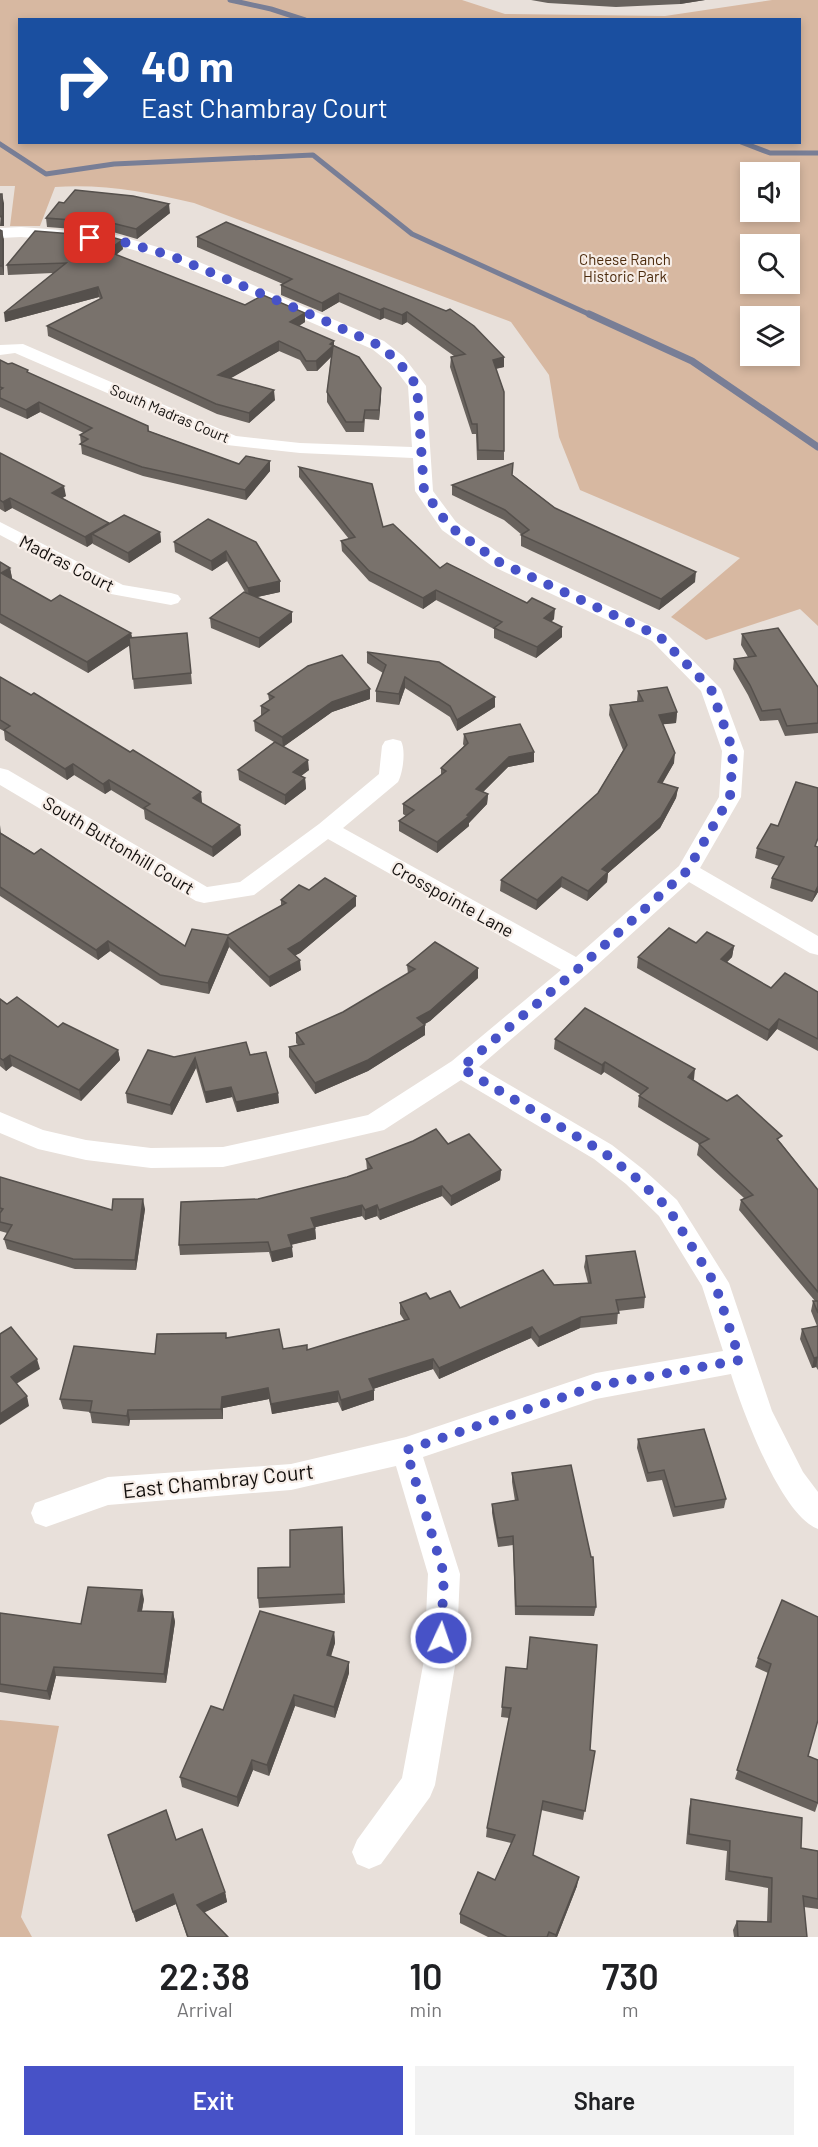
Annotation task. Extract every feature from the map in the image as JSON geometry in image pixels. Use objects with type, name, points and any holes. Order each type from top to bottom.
[{"type":"street","points":[[0,233],[21,232],[113,239],[172,256],[378,345],[397,360],[417,386],[424,491],[449,526],[499,562],[659,636],[711,689],[733,751],[730,797],[687,871],[578,969],[461,1068],[375,1123],[223,1157],[152,1158],[86,1150],[38,1139],[0,1122]]},
{"type":"street","name":"South Madras Court","points":[[0,350],[17,348],[233,441],[300,448],[420,453]]},
{"type":"street","name":"Madras Court","points":[[0,528],[118,590],[171,599]]},
{"type":"street","name":"South Buttonhill Court","points":[[0,775],[204,895],[246,889],[327,829],[390,777],[393,746]]},
{"type":"street","name":"Crosspointe Lane","points":[[327,829],[578,969]]},
{"type":"street","points":[[687,871],[818,946]]},
{"type":"street","points":[[461,1068],[603,1152],[635,1177],[668,1208],[715,1284],[758,1412],[792,1482],[818,1515]]},
{"type":"street","name":"East Chambray Court","points":[[46,1513],[108,1491],[291,1477],[406,1450],[596,1386],[740,1360]]},
{"type":"street","points":[[369,1852],[418,1785],[440,1660],[444,1574],[406,1450]]},
{"type":"green space","name":"Cheese Ranch Historic Park","points":[[0,0],[462,0],[505,14],[665,16],[772,0],[818,0],[818,626],[800,609],[706,640],[671,617],[740,558],[580,490],[559,437],[549,375],[511,322],[194,203],[159,195],[108,188],[55,187],[40,226],[10,226],[15,186],[0,186]]},
{"type":"green space","points":[[0,1720],[59,1726],[21,1917],[32,1937],[0,1937]]},
{"type":"building","points":[[75,190],[133,196],[169,204],[136,229],[112,223],[46,218],[59,202],[64,203]]},
{"type":"building","points":[[0,194],[2,194],[2,216],[0,217]]},
{"type":"building","points":[[226,222],[446,311],[450,309],[474,326],[504,357],[493,360],[504,392],[504,451],[478,450],[477,424],[472,424],[451,357],[465,354],[407,312],[402,315],[384,308],[380,310],[339,293],[322,303],[281,285],[292,279],[197,237]]},
{"type":"building","points":[[0,230],[2,231],[2,266],[0,266]]},
{"type":"building","points":[[35,231],[111,237],[122,240],[107,251],[245,305],[263,295],[305,313],[290,322],[334,341],[330,344],[359,357],[381,388],[379,410],[365,410],[363,422],[346,422],[327,392],[333,346],[316,361],[306,361],[300,351],[279,341],[218,375],[274,390],[249,413],[216,404],[47,326],[102,298],[98,287],[4,313],[66,263],[7,265]]},
{"type":"building","points":[[0,360],[28,370],[27,372],[148,426],[148,431],[239,464],[246,456],[270,461],[245,490],[142,467],[80,444],[88,439],[80,435],[92,428],[39,402],[26,410],[0,398],[0,390],[3,388],[0,387]]},
{"type":"building","points":[[0,453],[64,486],[52,493],[109,523],[85,537],[10,498],[3,502],[0,500]]},
{"type":"building","points":[[513,463],[512,475],[555,508],[696,572],[661,599],[521,535],[529,530],[505,510],[452,485]]},
{"type":"building","points":[[299,467],[372,484],[383,527],[393,524],[440,568],[447,563],[527,603],[532,598],[555,609],[544,618],[562,627],[537,647],[494,628],[502,622],[436,590],[423,598],[369,571],[341,541],[355,537]]},
{"type":"building","points":[[124,515],[160,532],[128,553],[92,534]]},
{"type":"building","points":[[208,519],[256,542],[280,581],[248,588],[226,551],[211,561],[174,542]]},
{"type":"building","points":[[0,562],[10,568],[1,573],[51,601],[60,595],[131,633],[87,662],[0,614]]},
{"type":"building","points":[[244,592],[292,612],[259,638],[210,618]]},
{"type":"building","points":[[778,628],[818,687],[818,723],[787,726],[780,709],[762,711],[734,659],[756,656],[742,634]]},
{"type":"building","points":[[187,633],[191,673],[133,679],[129,638]]},
{"type":"building","points":[[367,652],[439,662],[495,697],[457,720],[450,706],[405,677],[399,694],[376,691],[386,665]]},
{"type":"building","points":[[342,655],[370,689],[332,702],[282,737],[254,721],[269,710],[261,706],[274,697],[268,694],[308,666]]},
{"type":"building","points":[[0,677],[31,695],[34,693],[130,752],[133,750],[201,792],[193,798],[240,825],[212,847],[144,808],[150,804],[109,780],[103,784],[73,764],[65,769],[4,730],[10,726],[0,720]]},
{"type":"building","points":[[667,687],[677,712],[659,715],[675,753],[658,782],[678,788],[661,817],[602,869],[608,872],[588,891],[562,877],[537,900],[501,880],[598,793],[627,745],[610,705],[643,701],[638,691]]},
{"type":"building","points":[[520,724],[534,752],[509,757],[476,789],[488,794],[467,815],[469,816],[437,842],[399,821],[414,810],[403,804],[446,771],[441,768],[468,743],[464,734]]},
{"type":"building","points":[[275,742],[308,760],[293,772],[305,778],[285,795],[238,770]]},
{"type":"building","points":[[796,782],[818,788],[818,838],[815,846],[818,847],[818,886],[815,892],[772,878],[784,857],[757,848],[771,824],[778,826]]},
{"type":"building","points":[[0,833],[34,854],[41,849],[185,946],[192,929],[228,935],[286,903],[281,900],[299,885],[309,890],[325,878],[356,896],[300,942],[288,949],[300,960],[269,977],[228,937],[208,983],[160,975],[108,941],[96,950],[0,887]]},
{"type":"building","points":[[669,928],[696,943],[707,932],[734,946],[721,959],[771,988],[785,973],[818,992],[818,1039],[779,1019],[769,1030],[638,957]]},
{"type":"building","points":[[435,942],[478,968],[430,1011],[417,1018],[425,1025],[368,1060],[315,1083],[289,1047],[304,1044],[296,1033],[343,1012],[415,969],[407,965]]},
{"type":"building","points":[[17,997],[58,1027],[63,1023],[118,1050],[79,1090],[10,1055],[3,1060],[0,1058],[0,999],[7,1004]]},
{"type":"building","points":[[585,1008],[695,1069],[688,1077],[727,1101],[737,1095],[782,1136],[777,1139],[818,1190],[818,1292],[741,1200],[753,1195],[699,1144],[709,1139],[639,1096],[648,1088],[605,1062],[602,1065],[555,1039]]},
{"type":"building","points":[[246,1042],[250,1055],[266,1052],[278,1093],[236,1102],[231,1087],[205,1092],[195,1058],[170,1105],[126,1093],[148,1050],[174,1057]]},
{"type":"building","points":[[436,1129],[448,1144],[469,1134],[501,1170],[451,1196],[442,1186],[379,1210],[377,1205],[365,1210],[362,1205],[311,1218],[315,1228],[288,1235],[292,1247],[271,1252],[268,1242],[179,1245],[181,1202],[258,1199],[347,1177],[372,1168],[366,1159],[413,1141]]},
{"type":"building","points":[[0,1177],[112,1210],[113,1199],[143,1199],[135,1260],[73,1259],[4,1239],[12,1225],[0,1222],[0,1213],[3,1209],[0,1208]]},
{"type":"building","points":[[635,1251],[645,1297],[616,1300],[619,1313],[581,1317],[539,1337],[532,1327],[439,1368],[433,1359],[369,1379],[374,1390],[341,1400],[338,1391],[271,1404],[268,1388],[222,1397],[221,1409],[128,1410],[127,1416],[90,1412],[92,1401],[60,1399],[74,1346],[155,1354],[157,1334],[226,1333],[226,1338],[279,1329],[283,1349],[307,1345],[307,1350],[409,1319],[400,1303],[426,1293],[430,1299],[450,1291],[460,1308],[543,1270],[554,1285],[591,1283],[586,1256]]},
{"type":"building","points":[[813,1301],[818,1301],[818,1313]]},
{"type":"building","points":[[818,1326],[818,1357],[814,1358],[802,1329]]},
{"type":"building","points":[[11,1327],[37,1359],[11,1377],[27,1396],[0,1414],[0,1334]]},
{"type":"building","points":[[704,1429],[726,1499],[675,1507],[664,1470],[648,1473],[638,1439]]},
{"type":"building","points":[[571,1465],[591,1557],[593,1557],[596,1607],[516,1606],[513,1536],[498,1538],[492,1504],[518,1500],[512,1473]]},
{"type":"building","points":[[342,1527],[344,1594],[258,1598],[258,1568],[290,1567],[290,1530]]},
{"type":"building","points":[[88,1587],[142,1590],[138,1611],[173,1612],[164,1674],[54,1667],[47,1691],[0,1684],[0,1613],[81,1624]]},
{"type":"building","points":[[782,1600],[818,1617],[818,1720],[808,1756],[818,1760],[818,1803],[737,1770],[771,1664],[758,1658]]},
{"type":"building","points":[[260,1611],[334,1632],[327,1655],[349,1662],[334,1707],[294,1695],[267,1765],[252,1760],[237,1797],[180,1777],[211,1706],[223,1710]]},
{"type":"building","points":[[530,1637],[597,1645],[590,1750],[595,1751],[585,1811],[543,1801],[533,1855],[579,1877],[556,1935],[549,1932],[547,1937],[507,1937],[460,1914],[478,1872],[495,1880],[515,1835],[487,1828],[511,1708],[502,1707],[506,1667],[527,1669]]},
{"type":"building","points":[[691,1799],[802,1818],[801,1848],[818,1851],[818,1899],[803,1896],[807,1937],[738,1937],[737,1921],[771,1922],[772,1878],[729,1871],[730,1841],[689,1834]]},
{"type":"building","points":[[166,1810],[176,1840],[202,1829],[225,1892],[197,1905],[228,1937],[188,1937],[173,1894],[133,1912],[108,1835]]},
{"type":"waterway","points":[[230,0],[299,18]]},
{"type":"waterway","points":[[0,144],[46,174],[114,164],[313,155],[412,234],[593,316]]},
{"type":"waterway","points":[[746,144],[770,153],[818,153]]},
{"type":"waterway","points":[[589,314],[692,361],[818,447]]},
{"type":"route","points":[[90,238],[113,239],[172,256],[378,345],[397,360],[417,386],[424,491],[449,526],[499,562],[659,636],[711,689],[733,751],[730,797],[687,871],[578,969],[461,1068],[603,1152],[635,1177],[668,1208],[715,1284],[740,1360],[596,1386],[406,1450],[444,1574],[441,1638]]}]
